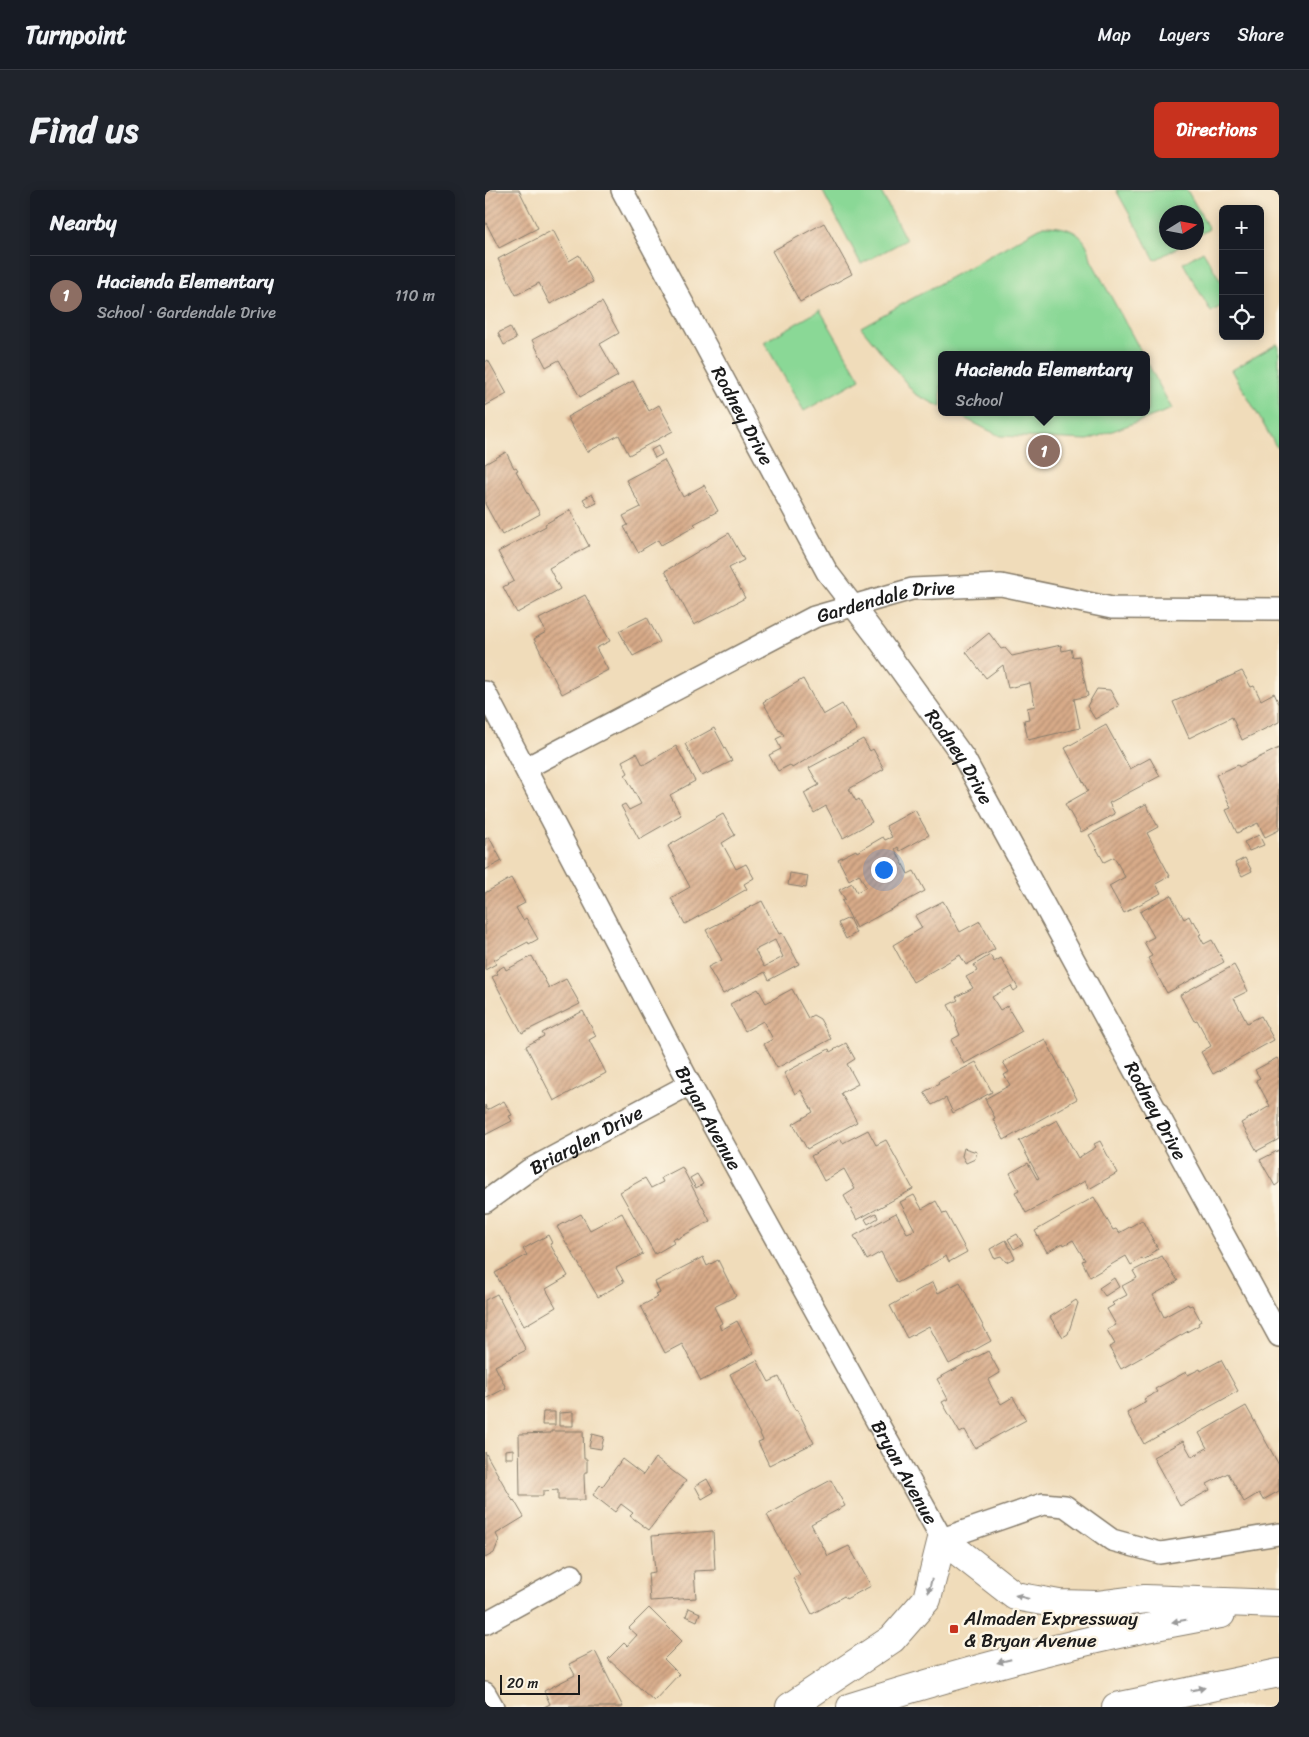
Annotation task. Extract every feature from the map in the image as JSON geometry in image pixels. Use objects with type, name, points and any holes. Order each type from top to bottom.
[{"type":"main road","points":[[790,1707],[892,1639],[927,1599],[942,1539],[1015,1596],[1059,1604],[1098,1605],[1145,1600],[1279,1604]]},
{"type":"main road","points":[[851,1707],[1012,1659],[1171,1622],[1279,1604]]},
{"type":"main road","points":[[1116,1707],[1279,1673]]},
{"type":"street","name":"Rodney Drive","points":[[622,190],[827,572],[964,758],[1279,1336]]},
{"type":"street","name":"Gardendale Drive","points":[[526,768],[814,617],[912,588],[1001,584],[1112,608],[1279,609]]},
{"type":"street","name":"Bryan Avenue","points":[[485,692],[690,1084],[942,1539]]},
{"type":"street","name":"Briarglen Drive","points":[[485,1202],[529,1170],[690,1084]]},
{"type":"street","points":[[942,1539],[1043,1504],[1065,1506],[1112,1540],[1160,1553],[1279,1534]]},
{"type":"street","points":[[485,1623],[573,1575]]},
{"type":"street","points":[[485,1692],[493,1707]]},
{"type":"green space","points":[[822,190],[880,190],[906,240],[861,264]]},
{"type":"green space","points":[[1116,190],[1187,190],[1195,205],[1159,205],[1159,250],[1173,250],[1155,260]]},
{"type":"green space","points":[[1204,220],[1209,229],[1204,232]]},
{"type":"green space","points":[[1043,226],[1055,227],[1073,231],[1086,244],[1091,260],[1141,351],[938,351],[938,406],[915,394],[861,327]]},
{"type":"green space","points":[[1203,251],[1219,278],[1219,307],[1211,312],[1183,263]]},
{"type":"green space","points":[[820,310],[860,379],[804,411],[764,342]]},
{"type":"green space","points":[[1277,344],[1279,347],[1279,447],[1277,448],[1232,370]]},
{"type":"green space","points":[[1150,368],[1172,409],[1088,440],[1000,436],[960,416],[1150,416]]},
{"type":"building","points":[[485,190],[519,190],[538,228],[499,248],[485,221]]},
{"type":"building","points":[[824,223],[852,274],[800,302],[772,251]]},
{"type":"building","points":[[553,230],[569,261],[579,255],[593,282],[550,304],[539,283],[516,295],[498,259]]},
{"type":"building","points":[[602,302],[619,333],[600,344],[618,376],[580,397],[559,360],[546,367],[532,340]]},
{"type":"building","points":[[510,327],[516,339],[504,345],[498,333]]},
{"type":"building","points":[[488,360],[507,394],[485,406],[485,362]]},
{"type":"building","points":[[633,381],[649,411],[659,405],[673,431],[629,455],[619,435],[587,452],[567,417]]},
{"type":"building","points":[[658,446],[662,454],[655,458],[651,450]]},
{"type":"building","points":[[506,452],[514,468],[516,467],[518,470],[516,471],[540,514],[502,535],[485,504],[485,464]]},
{"type":"building","points":[[664,460],[683,497],[704,485],[718,511],[694,524],[696,526],[661,545],[658,540],[638,552],[624,527],[628,525],[623,516],[641,507],[626,480]]},
{"type":"building","points":[[592,494],[597,503],[588,507],[583,499]]},
{"type":"building","points":[[570,510],[589,546],[549,568],[560,589],[517,613],[503,587],[514,581],[498,552],[546,526],[545,524]]},
{"type":"building","points":[[729,533],[744,560],[729,568],[745,598],[694,625],[665,571]]},
{"type":"building","points":[[585,595],[610,641],[596,648],[608,670],[562,694],[534,639],[546,632],[539,619]]},
{"type":"building","points":[[647,617],[660,642],[633,656],[619,631]]},
{"type":"building","points":[[989,633],[1001,649],[1005,648],[1012,656],[1061,645],[1062,651],[1071,649],[1073,657],[1079,656],[1088,696],[1074,699],[1080,728],[1028,740],[1024,720],[1029,719],[1027,708],[1035,706],[1030,683],[1008,688],[1003,665],[986,678],[966,652]]},
{"type":"building","points":[[1242,671],[1251,687],[1254,686],[1261,700],[1274,693],[1279,704],[1279,722],[1242,740],[1232,717],[1189,738],[1173,702]]},
{"type":"building","points":[[803,679],[823,715],[842,704],[857,730],[792,768],[790,765],[778,771],[769,755],[781,749],[776,739],[784,735],[779,731],[763,702]]},
{"type":"building","points":[[1097,689],[1110,690],[1119,706],[1095,719],[1087,706]]},
{"type":"building","points":[[1106,725],[1130,769],[1150,758],[1160,776],[1109,803],[1115,814],[1081,832],[1065,804],[1088,791],[1065,748]]},
{"type":"building","points":[[714,728],[732,761],[702,776],[685,744]]},
{"type":"building","points":[[863,739],[870,751],[873,749],[884,769],[849,789],[856,801],[859,799],[872,822],[843,838],[826,806],[814,813],[804,793],[819,785],[809,768]]},
{"type":"building","points":[[676,746],[695,781],[670,795],[681,815],[639,839],[621,806],[625,804],[629,810],[641,804],[625,775],[628,773],[622,761],[637,753],[643,765]]},
{"type":"building","points":[[1279,748],[1279,830],[1265,837],[1258,823],[1237,833],[1226,810],[1231,808],[1216,775],[1238,765],[1239,767]]},
{"type":"building","points":[[1146,804],[1158,827],[1147,833],[1170,876],[1156,884],[1161,893],[1124,913],[1109,886],[1125,877],[1114,857],[1104,862],[1089,835]]},
{"type":"building","points":[[915,810],[929,835],[900,851],[898,847],[895,849],[908,874],[914,871],[925,891],[856,928],[842,901],[845,899],[839,890],[852,883],[857,892],[866,887],[859,874],[849,880],[838,859],[856,850],[857,852],[883,837],[885,840],[892,837],[886,826]]},
{"type":"building","points":[[723,814],[735,835],[722,843],[736,869],[746,864],[754,878],[744,884],[747,889],[685,924],[671,898],[690,887],[668,846]]},
{"type":"building","points":[[1259,835],[1264,845],[1249,851],[1244,842]]},
{"type":"building","points":[[489,837],[502,861],[485,870],[485,839]]},
{"type":"building","points":[[1245,858],[1252,871],[1242,876],[1235,863]]},
{"type":"building","points":[[790,873],[808,876],[806,888],[788,885]]},
{"type":"building","points":[[511,878],[525,903],[516,908],[523,920],[526,918],[538,939],[529,944],[528,942],[494,960],[496,964],[485,970],[485,893]]},
{"type":"building","points":[[1171,895],[1184,919],[1189,916],[1192,922],[1194,921],[1204,944],[1212,940],[1224,962],[1167,993],[1148,958],[1152,956],[1144,942],[1154,937],[1140,912]]},
{"type":"building","points":[[762,901],[779,934],[782,933],[799,964],[769,980],[765,972],[723,994],[708,967],[722,960],[706,930]],"holes":[[[775,940],[783,957],[764,967],[755,950]]]},
{"type":"building","points":[[943,901],[960,932],[980,921],[995,949],[966,965],[960,955],[913,982],[893,945],[922,928],[915,916]]},
{"type":"building","points":[[849,918],[856,933],[846,939],[838,923]]},
{"type":"building","points":[[990,955],[994,962],[1001,958],[1018,988],[1014,991],[1011,986],[992,997],[1000,1010],[1007,1006],[1022,1031],[964,1064],[951,1040],[960,1035],[956,1026],[956,1020],[948,1005],[958,1000],[956,997],[973,988],[966,977],[977,971],[974,965]]},
{"type":"building","points":[[532,956],[549,988],[566,979],[580,1004],[522,1033],[492,977],[498,974],[496,971],[504,966],[506,970]]},
{"type":"building","points":[[1234,965],[1248,991],[1234,998],[1247,1023],[1261,1016],[1274,1040],[1213,1074],[1201,1052],[1211,1046],[1197,1020],[1194,1021],[1180,995]]},
{"type":"building","points":[[758,989],[766,1003],[792,989],[808,1018],[813,1015],[820,1019],[831,1039],[777,1068],[764,1044],[773,1039],[763,1021],[745,1031],[730,1004]]},
{"type":"building","points":[[583,1011],[596,1036],[589,1040],[606,1073],[554,1101],[526,1046],[544,1036],[542,1033]]},
{"type":"building","points":[[1045,1039],[1077,1099],[1004,1140],[985,1099],[1010,1085],[1004,1075],[1009,1072],[1003,1062]]},
{"type":"building","points":[[846,1043],[855,1059],[847,1064],[858,1084],[841,1093],[857,1122],[807,1149],[793,1124],[813,1112],[801,1090],[795,1094],[784,1073],[829,1049],[830,1052]]},
{"type":"building","points":[[1277,1058],[1279,1061],[1279,1139],[1257,1151],[1241,1123],[1270,1106],[1256,1080],[1260,1078],[1255,1070]]},
{"type":"building","points":[[976,1062],[992,1092],[953,1113],[946,1098],[932,1105],[924,1092],[939,1084],[938,1082]]},
{"type":"building","points":[[504,1101],[512,1115],[509,1116],[512,1121],[485,1135],[485,1105],[487,1110]]},
{"type":"building","points":[[1057,1120],[1078,1158],[1096,1147],[1094,1144],[1100,1141],[1117,1173],[1089,1189],[1085,1181],[1026,1213],[1015,1192],[1019,1190],[1010,1173],[1028,1163],[1037,1179],[1039,1178],[1019,1141]]},
{"type":"building","points":[[868,1130],[876,1145],[886,1140],[913,1189],[857,1220],[844,1196],[855,1189],[844,1169],[824,1181],[811,1156],[841,1139],[843,1143]]},
{"type":"building","points":[[964,1148],[977,1152],[975,1159],[966,1163],[962,1156]]},
{"type":"building","points":[[1279,1150],[1279,1183],[1275,1186],[1260,1160]]},
{"type":"building","points":[[682,1167],[710,1221],[677,1239],[676,1237],[672,1239],[674,1243],[655,1254],[620,1192],[645,1178],[651,1188],[663,1182],[661,1178]]},
{"type":"building","points":[[697,1174],[703,1184],[696,1188],[690,1178]]},
{"type":"building","points":[[914,1195],[922,1209],[936,1201],[943,1214],[946,1213],[967,1252],[949,1262],[946,1256],[897,1283],[881,1252],[867,1260],[854,1236],[896,1213],[907,1233],[915,1230],[900,1202]]},
{"type":"building","points":[[1094,1197],[1113,1230],[1116,1229],[1119,1233],[1142,1220],[1158,1249],[1151,1253],[1152,1255],[1143,1260],[1142,1258],[1131,1265],[1126,1256],[1090,1277],[1082,1261],[1085,1260],[1073,1240],[1047,1252],[1035,1231]]},
{"type":"building","points":[[622,1213],[643,1254],[616,1268],[624,1282],[598,1297],[557,1227],[581,1214],[590,1230]]},
{"type":"building","points":[[876,1213],[878,1218],[868,1224],[865,1219]]},
{"type":"building","points":[[1017,1234],[1023,1244],[1014,1249],[1008,1239]]},
{"type":"building","points":[[548,1235],[552,1243],[550,1244],[568,1276],[546,1289],[556,1307],[524,1326],[495,1273],[527,1255],[523,1249]]},
{"type":"building","points":[[1006,1240],[1015,1258],[1006,1262],[1001,1256],[994,1258],[990,1249]]},
{"type":"building","points":[[1162,1256],[1178,1281],[1153,1295],[1164,1317],[1188,1304],[1189,1306],[1192,1305],[1201,1321],[1198,1323],[1199,1325],[1121,1369],[1109,1347],[1115,1344],[1107,1330],[1116,1325],[1107,1309],[1114,1305],[1112,1303],[1127,1295],[1122,1286],[1137,1278],[1133,1271]]},
{"type":"building","points":[[703,1257],[707,1266],[718,1260],[736,1296],[714,1307],[722,1323],[719,1325],[721,1330],[737,1321],[754,1353],[701,1381],[682,1344],[665,1353],[641,1306],[658,1297],[656,1295],[660,1293],[655,1282]]},
{"type":"building","points":[[1114,1278],[1119,1287],[1105,1296],[1099,1288]]},
{"type":"building","points":[[933,1282],[938,1293],[960,1282],[991,1341],[949,1364],[929,1326],[907,1338],[890,1306]]},
{"type":"building","points":[[497,1294],[526,1350],[495,1366],[506,1388],[485,1399],[485,1300]]},
{"type":"building","points":[[1076,1300],[1078,1303],[1068,1334],[1063,1337],[1050,1317]]},
{"type":"building","points":[[988,1351],[1000,1373],[988,1380],[1001,1404],[1013,1397],[1026,1420],[975,1448],[965,1430],[960,1433],[942,1402],[948,1399],[937,1379]]},
{"type":"building","points":[[757,1360],[769,1382],[779,1377],[814,1443],[769,1465],[758,1442],[763,1440],[730,1374]]},
{"type":"building","points":[[1221,1360],[1238,1391],[1144,1444],[1127,1413],[1146,1402],[1144,1399],[1157,1392],[1155,1389],[1186,1372],[1188,1375],[1200,1369],[1201,1371]]},
{"type":"building","points":[[1246,1406],[1279,1465],[1279,1491],[1263,1500],[1259,1493],[1244,1502],[1228,1473],[1207,1484],[1210,1490],[1180,1506],[1153,1457],[1183,1441],[1192,1457],[1207,1448],[1199,1433]]},
{"type":"building","points":[[543,1412],[555,1412],[555,1425],[542,1425]]},
{"type":"building","points":[[573,1412],[573,1426],[559,1426],[559,1413]]},
{"type":"building","points":[[551,1431],[583,1431],[584,1459],[587,1459],[587,1472],[584,1475],[585,1500],[558,1500],[558,1490],[543,1491],[543,1496],[520,1496],[519,1434],[551,1433]]},
{"type":"building","points":[[592,1434],[604,1437],[601,1449],[589,1447]]},
{"type":"building","points":[[513,1449],[513,1458],[505,1458],[505,1450]]},
{"type":"building","points":[[485,1452],[524,1517],[496,1534],[499,1540],[494,1553],[485,1558]]},
{"type":"building","points":[[655,1458],[686,1481],[649,1530],[630,1516],[633,1513],[621,1504],[615,1512],[593,1495],[600,1485],[602,1487],[622,1459],[643,1475]]},
{"type":"building","points":[[707,1479],[714,1492],[702,1499],[695,1486]]},
{"type":"building","points":[[831,1480],[845,1506],[811,1524],[828,1556],[849,1546],[871,1586],[846,1599],[844,1596],[812,1614],[793,1578],[800,1575],[767,1515]]},
{"type":"building","points":[[713,1531],[715,1570],[694,1571],[696,1598],[650,1601],[648,1573],[655,1572],[652,1536]]},
{"type":"building","points":[[649,1608],[682,1641],[664,1659],[679,1674],[654,1701],[608,1659],[624,1643],[627,1646],[637,1635],[629,1628]]},
{"type":"building","points":[[689,1608],[700,1613],[697,1621],[686,1616]]},
{"type":"building","points":[[595,1651],[623,1707],[544,1707],[550,1704],[544,1691],[575,1675],[569,1664]]},
{"type":"place","name":"Hacienda Elementary","points":[[1044,451]]},
{"type":"place","name":"Almaden Expressway & Bryan Avenue","points":[[954,1629]]}]
